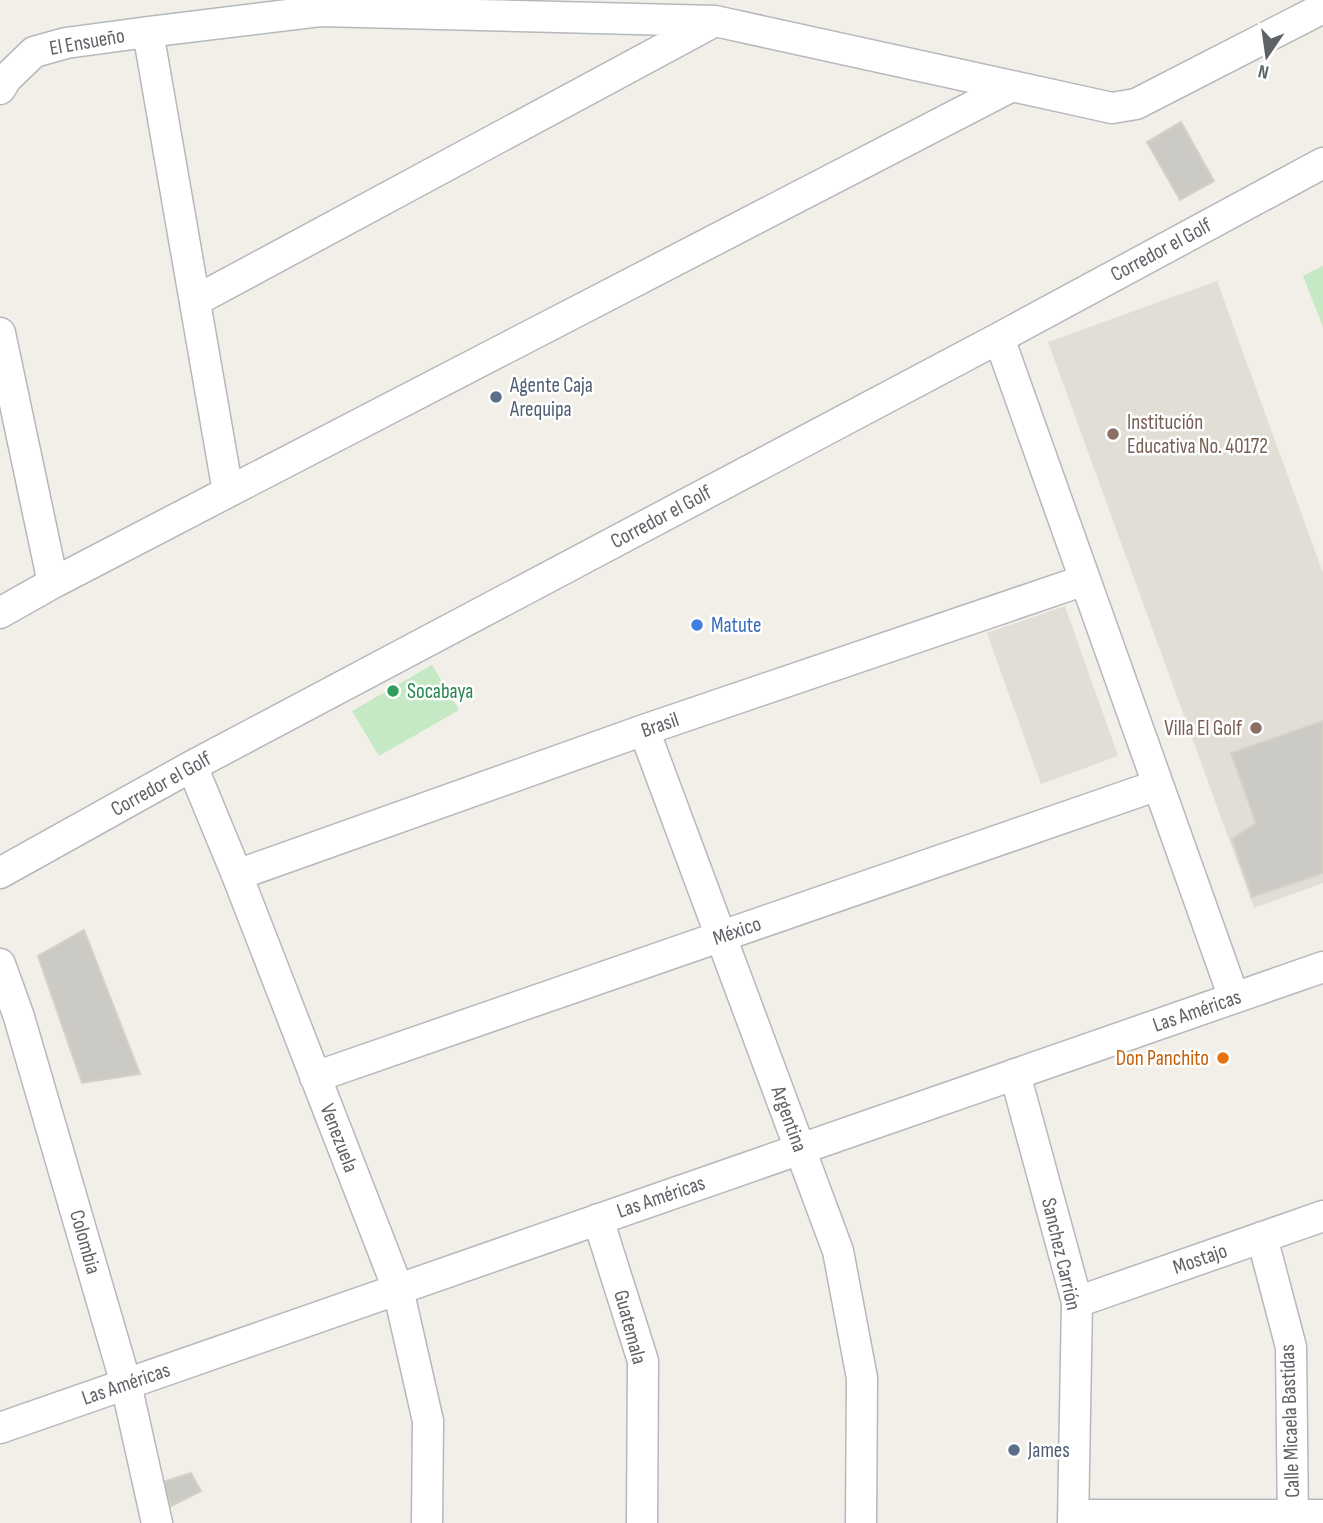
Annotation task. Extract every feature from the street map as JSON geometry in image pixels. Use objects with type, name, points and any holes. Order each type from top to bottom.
[{"type":"street","name":"El Ensueño","points":[[0,89],[33,52],[66,43],[320,11],[715,21],[1112,108],[1136,104],[1323,8]]},
{"type":"street","points":[[195,302],[715,21]]},
{"type":"street","points":[[148,32],[228,492]]},
{"type":"street","points":[[0,613],[53,583],[1012,86]]},
{"type":"street","name":"Corredor el Golf","points":[[0,873],[192,766],[1323,163]]},
{"type":"street","points":[[0,333],[7,398],[53,583]]},
{"type":"street","points":[[999,338],[1234,998]]},
{"type":"street","name":"Brasil","points":[[237,875],[644,730],[1085,580]]},
{"type":"street","name":"Argentina","points":[[644,730],[838,1251],[862,1378],[861,1523]]},
{"type":"street","name":"Venezuela","points":[[192,766],[398,1289],[428,1421],[427,1523]]},
{"type":"street","name":"México","points":[[315,1077],[1158,785]]},
{"type":"street","name":"Colombia","points":[[0,964],[9,1022],[126,1384],[157,1523]]},
{"type":"street","name":"Las Américas","points":[[0,1428],[1323,967]]},
{"type":"street","name":"Sanchez Carrión","points":[[1015,1074],[1077,1302],[1073,1519]]},
{"type":"street","name":"Mostajo","points":[[1077,1302],[1323,1216]]},
{"type":"street","name":"Guatemala","points":[[598,1219],[643,1361],[642,1523]]},
{"type":"street","name":"Calle Micaela Bastidas","points":[[1262,1237],[1291,1347],[1292,1519]]},
{"type":"street","points":[[1073,1519],[1292,1519],[1323,1515]]},
{"type":"shaded area","name":"Villa El Golf","points":[[1217,281],[1323,573],[1323,883],[1254,908],[1048,342]]},
{"type":"shaded area","points":[[1065,606],[1118,756],[1041,784],[987,633]]},
{"type":"green space","points":[[1323,266],[1323,327],[1303,276]]},
{"type":"green space","points":[[432,665],[459,710],[379,756],[352,711]]},
{"type":"building","points":[[1181,122],[1214,181],[1180,200],[1147,142]]},
{"type":"building","points":[[1323,721],[1323,873],[1252,897],[1232,839],[1256,823],[1231,753]]},
{"type":"building","points":[[84,930],[140,1074],[82,1083],[38,956]]},
{"type":"building","points":[[191,1473],[201,1491],[171,1506],[163,1482]]},
{"type":"place","name":"Agente Caja Arequipa","points":[[496,397]]},
{"type":"place","name":"Institución Educativa No. 40172","points":[[1113,434]]},
{"type":"place","name":"Matute","points":[[697,625]]},
{"type":"place","name":"Socabaya","points":[[393,691]]},
{"type":"place","name":"Villa El Golf","points":[[1256,728]]},
{"type":"place","name":"Don Panchito","points":[[1223,1058]]},
{"type":"place","name":"James","points":[[1014,1450]]}]
